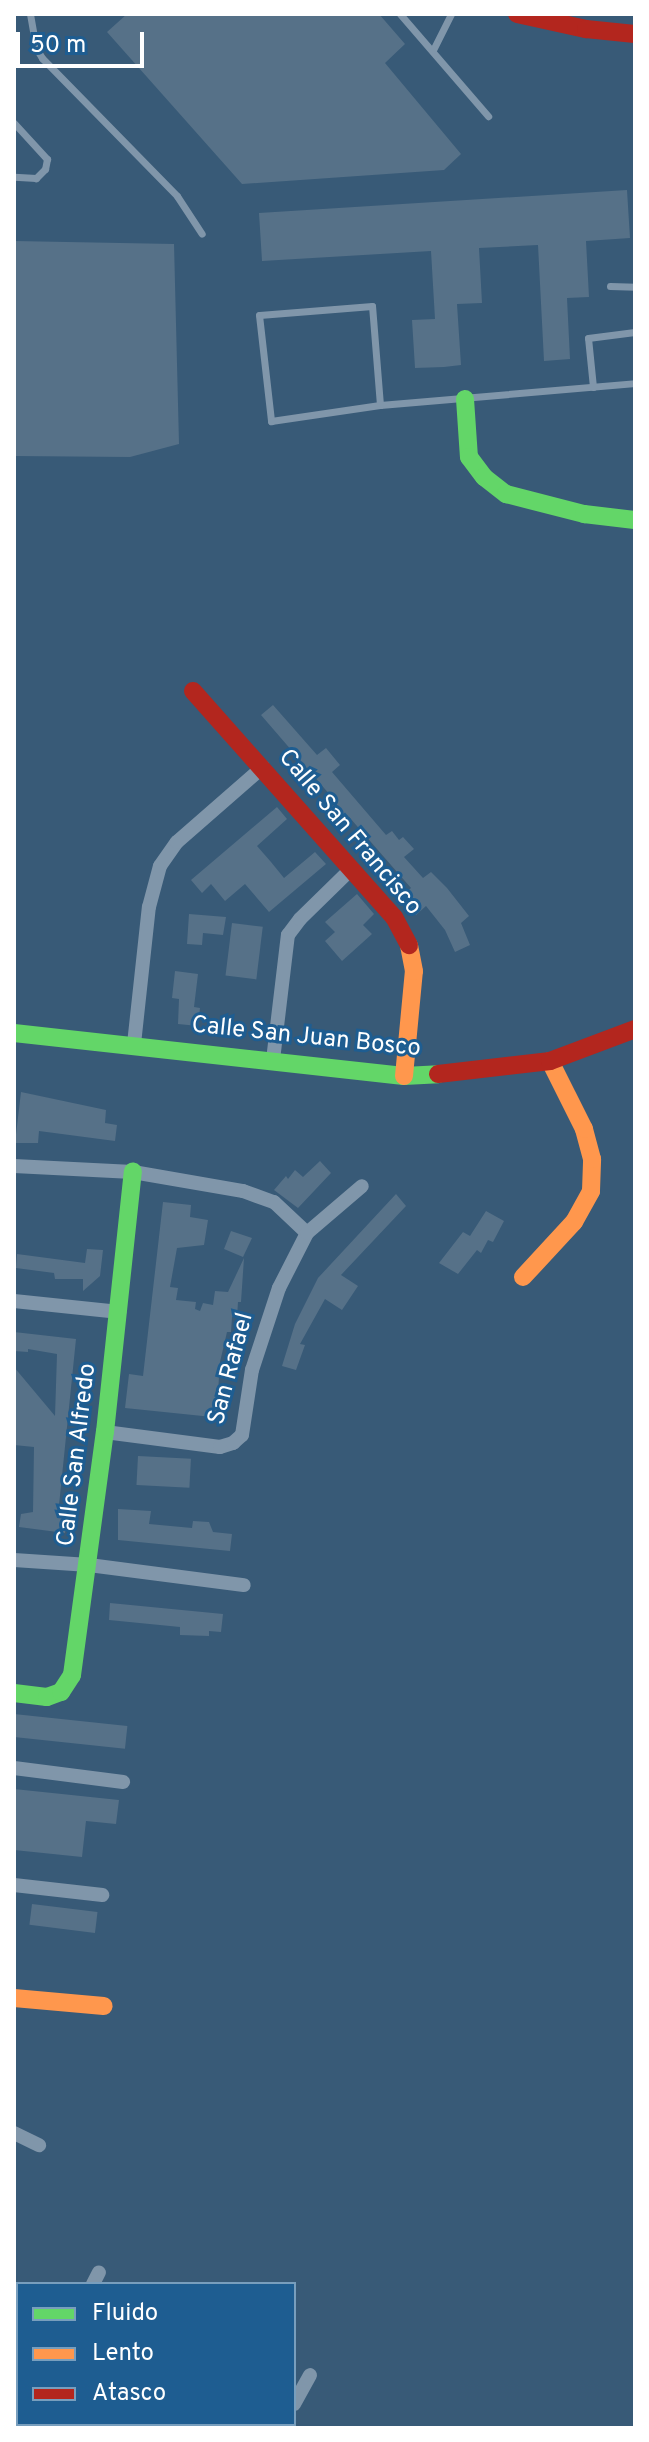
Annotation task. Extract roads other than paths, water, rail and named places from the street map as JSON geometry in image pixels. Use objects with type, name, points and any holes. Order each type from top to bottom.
[{"type":"street","points":[[517,14],[586,29],[635,34]]},
{"type":"street","points":[[465,399],[469,457],[484,477],[506,494],[584,514],[635,520]]},
{"type":"street","name":"Calle San Francisco","points":[[193,691],[394,917],[409,944],[414,971],[404,1076]]},
{"type":"street","points":[[134,1044],[149,907],[160,866],[177,842],[263,767]]},
{"type":"street","points":[[273,1060],[288,935],[352,868]]},
{"type":"street","name":"Calle San Juan Bosco","points":[[14,1033],[404,1076],[486,1071],[550,1061],[635,1029]]},
{"type":"street","points":[[523,1277],[574,1222],[591,1191],[592,1159],[584,1129],[550,1061]]},
{"type":"street","points":[[14,1166],[133,1172],[243,1191],[274,1202],[307,1233],[362,1186]]},
{"type":"street","name":"Calle San Alfredo","points":[[14,1693],[47,1697],[61,1692],[72,1675],[89,1565],[133,1172]]},
{"type":"street","name":"San Rafael","points":[[105,1432],[220,1447],[233,1443],[242,1435],[252,1370],[264,1328],[279,1288],[307,1233]]},
{"type":"street","points":[[14,1301],[119,1312]]},
{"type":"street","points":[[14,1560],[89,1565],[244,1585]]},
{"type":"street","points":[[14,1768],[123,1782]]},
{"type":"street","points":[[14,1885],[102,1895]]},
{"type":"street","points":[[14,1998],[104,2006]]},
{"type":"street","points":[[14,2133],[39,2145]]},
{"type":"street","points":[[296,2400],[310,2375]]},
{"type":"lane","points":[[30,14],[36,48],[42,58],[177,196],[202,234]]},
{"type":"lane","points":[[400,14],[488,116]]},
{"type":"lane","points":[[433,50],[451,14]]},
{"type":"lane","points":[[14,123],[47,159],[45,169],[36,178],[14,177]]},
{"type":"lane","points":[[610,286],[635,287]]},
{"type":"lane","points":[[380,405],[372,306],[259,315],[271,421],[380,405],[635,383]]},
{"type":"lane","points":[[593,387],[588,338],[635,332]]}]
